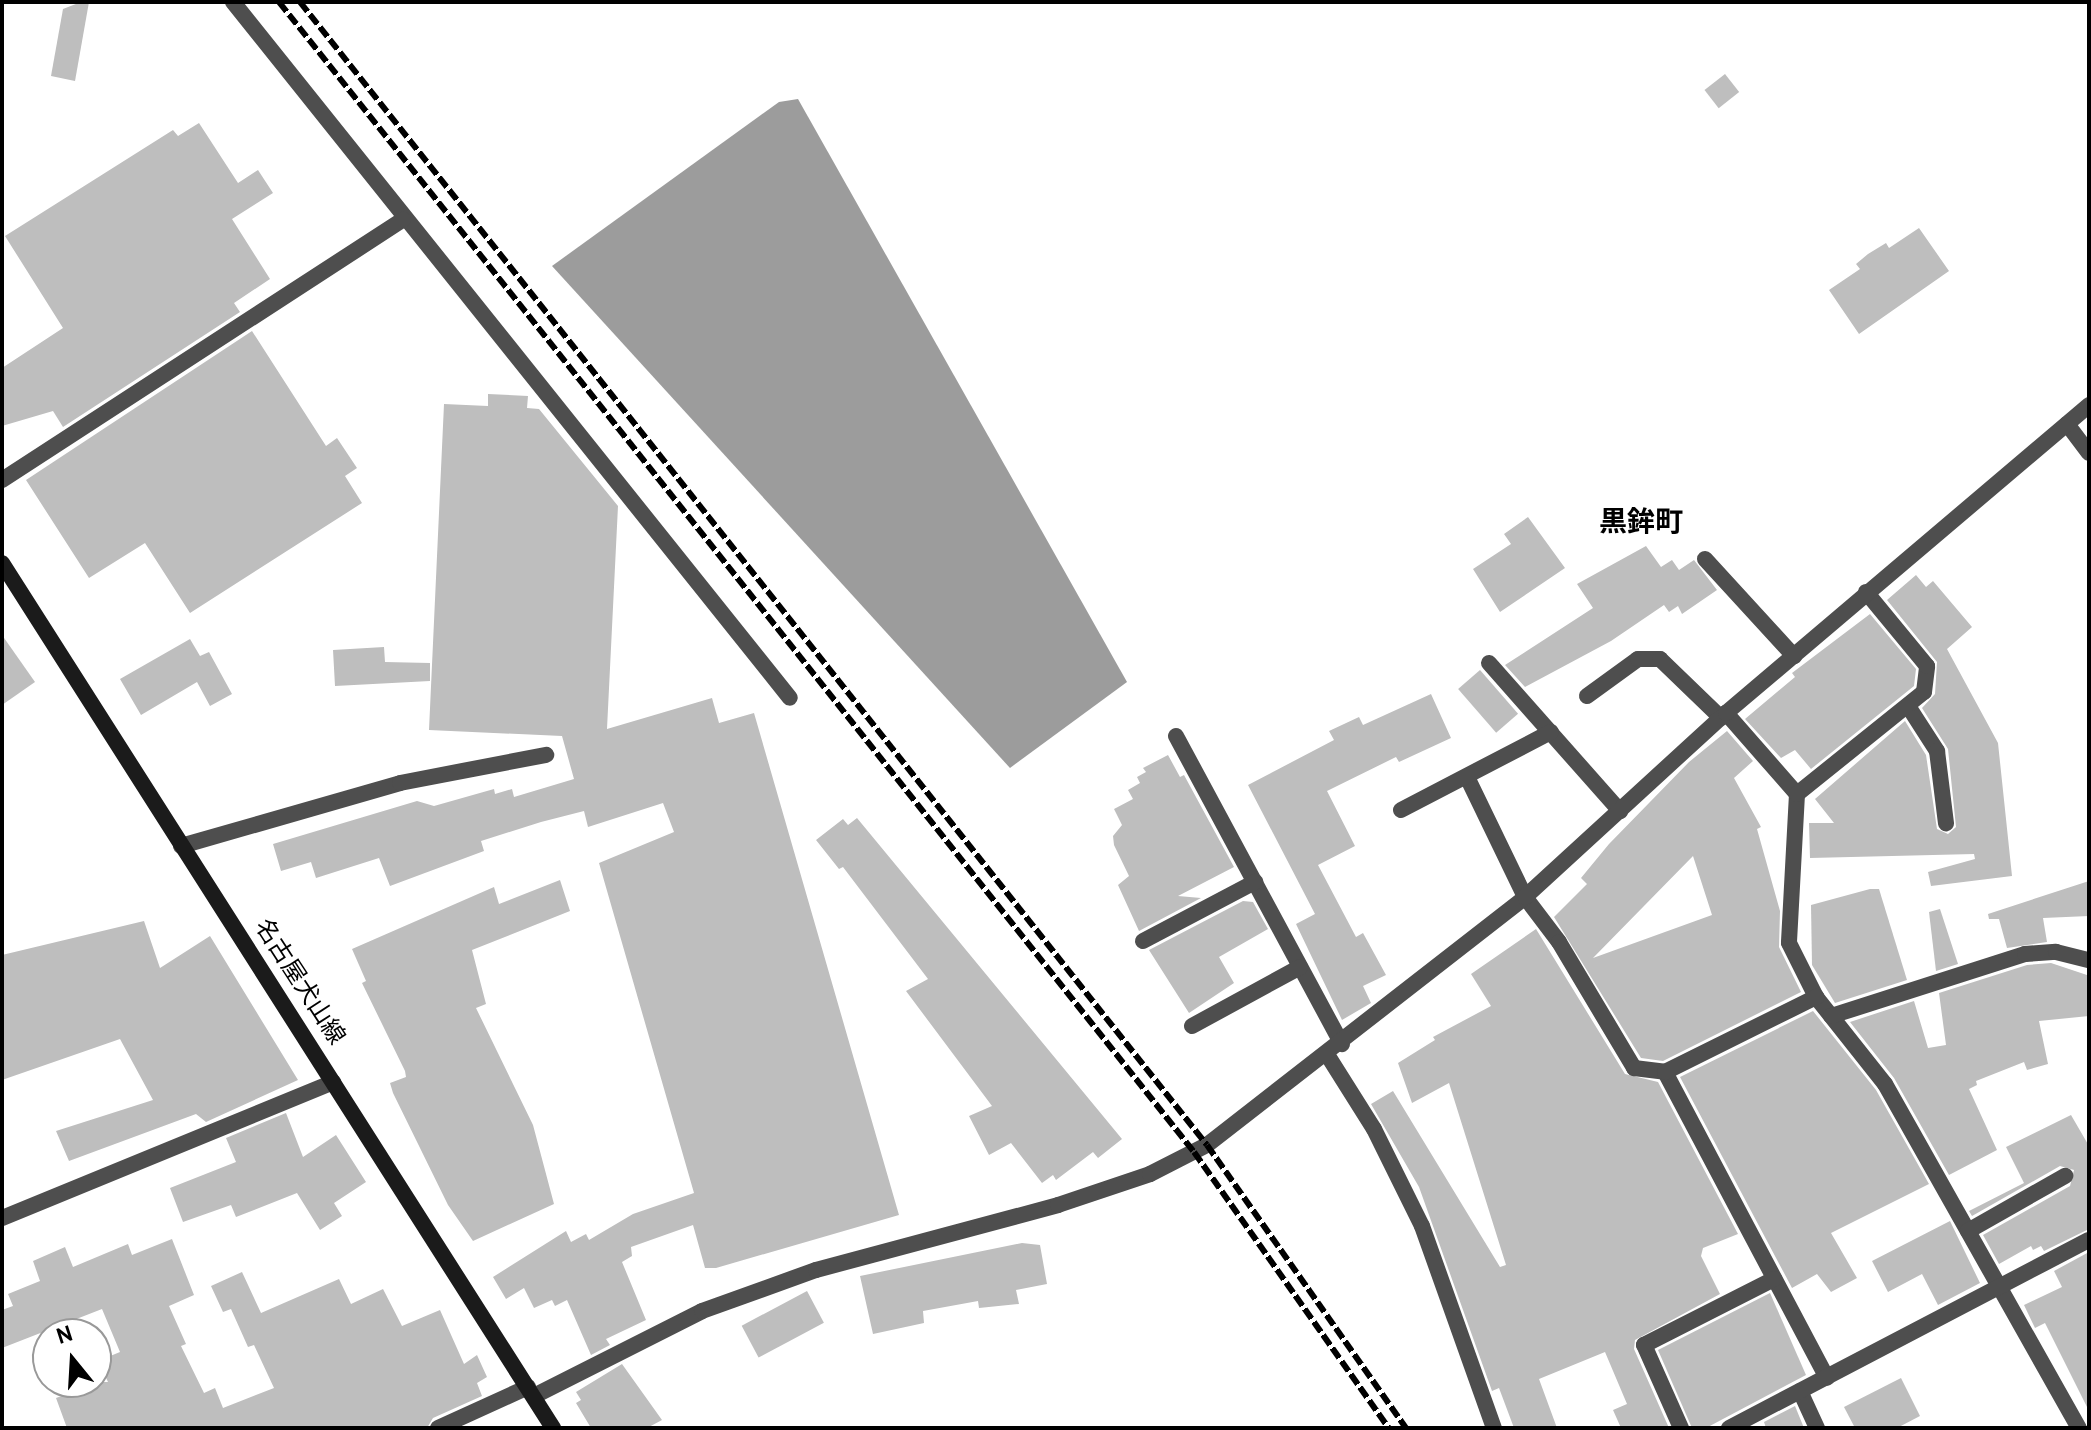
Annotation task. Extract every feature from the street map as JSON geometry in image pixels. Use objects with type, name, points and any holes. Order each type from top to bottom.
[{"type":"main road","name":"名古屋犬山線","points":[[2,563],[553,1428]]},
{"type":"street","points":[[233,2],[403,220],[790,698]]},
{"type":"street","points":[[2,480],[403,220]]},
{"type":"street","points":[[438,1428],[531,1392],[702,1311],[816,1270],[1058,1205],[1150,1174],[1207,1145],[1328,1056],[1525,897],[1866,592],[2089,405]]},
{"type":"street","points":[[2067,424],[2089,453]]},
{"type":"street","points":[[1705,559],[1794,656]]},
{"type":"street","points":[[1797,794],[1924,692],[1927,666],[1866,592]]},
{"type":"street","points":[[1587,696],[1638,659],[1660,659],[1724,716],[1797,794],[1789,943],[1816,997],[1885,1084],[2079,1428]]},
{"type":"street","points":[[1489,663],[1620,811]]},
{"type":"street","points":[[1908,706],[1937,751],[1946,823]]},
{"type":"street","points":[[1401,810],[1468,779],[1551,732]]},
{"type":"street","points":[[1176,736],[1342,1044]]},
{"type":"street","points":[[181,846],[400,783],[546,755]]},
{"type":"street","points":[[1468,779],[1525,897],[1559,942],[1634,1068],[1665,1072],[1816,997]]},
{"type":"street","points":[[1143,941],[1255,882]]},
{"type":"street","points":[[1831,1016],[2025,954],[2056,952],[2089,960]]},
{"type":"street","points":[[1192,1026],[1300,967]]},
{"type":"street","points":[[1328,1056],[1374,1129],[1422,1226],[1494,1428]]},
{"type":"street","points":[[1665,1072],[1827,1378]]},
{"type":"street","points":[[2,1218],[333,1082]]},
{"type":"street","points":[[1968,1231],[2065,1176]]},
{"type":"street","points":[[1729,1428],[2089,1240]]},
{"type":"street","points":[[1681,1428],[1644,1345],[1774,1279]]},
{"type":"street","points":[[1800,1391],[1817,1428]]},
{"type":"shaded area","points":[[798,99],[1127,682],[1010,768],[552,266],[779,102]]},
{"type":"building","points":[[89,2],[75,81],[51,76],[63,9]]},
{"type":"building","points":[[1725,74],[1739,92],[1719,108],[1705,90]]},
{"type":"building","points":[[199,123],[238,183],[258,170],[273,193],[232,219],[270,279],[234,303],[240,312],[63,427],[53,411],[2,426],[2,368],[63,328],[5,236],[173,130],[178,136]]},
{"type":"building","points":[[1919,228],[1949,271],[1859,334],[1829,290],[1860,269],[1856,264],[1868,254],[1886,243],[1889,248]]},
{"type":"building","points":[[252,331],[326,446],[337,438],[357,468],[345,476],[362,503],[190,613],[145,543],[89,578],[26,480]]},
{"type":"building","points":[[488,394],[528,396],[527,408],[539,409],[618,506],[607,729],[712,698],[719,723],[754,713],[899,1215],[716,1268],[705,1268],[693,1225],[631,1247],[632,1256],[622,1262],[646,1320],[606,1339],[610,1345],[591,1355],[567,1300],[555,1306],[552,1300],[534,1308],[524,1288],[506,1299],[493,1277],[566,1231],[571,1242],[586,1234],[589,1240],[633,1214],[694,1193],[599,863],[674,832],[663,803],[588,827],[584,811],[541,822],[481,841],[484,851],[390,886],[379,858],[316,878],[311,862],[281,871],[273,844],[417,801],[434,806],[494,789],[495,794],[512,789],[514,797],[574,779],[562,736],[429,730],[444,404],[488,406]]},
{"type":"building","points":[[1528,517],[1565,568],[1500,612],[1473,569],[1511,544],[1504,534]]},
{"type":"building","points":[[1646,546],[1661,567],[1672,560],[1679,570],[1694,560],[1717,590],[1682,614],[1678,606],[1669,612],[1664,605],[1611,641],[1525,687],[1505,665],[1593,608],[1577,584]]},
{"type":"building","points":[[1916,575],[1926,587],[1933,581],[1972,627],[1947,649],[1998,743],[2012,876],[1931,886],[1928,872],[1975,859],[1974,854],[1810,858],[1809,823],[1834,823],[1815,799],[1905,721],[1926,755],[1937,829],[1948,834],[1956,827],[1948,749],[1922,708],[1935,694],[1937,662],[1887,600]]},
{"type":"building","points":[[1870,614],[1916,669],[1914,686],[1811,769],[1795,750],[1781,758],[1745,719],[1795,677],[1792,673]]},
{"type":"building","points":[[2,635],[35,682],[2,705]]},
{"type":"building","points":[[190,639],[200,656],[209,652],[232,694],[210,706],[197,682],[141,715],[120,679]]},
{"type":"building","points":[[384,647],[385,662],[430,663],[430,681],[335,686],[333,650]]},
{"type":"building","points":[[1480,670],[1518,714],[1496,733],[1458,689]]},
{"type":"building","points":[[1431,694],[1451,738],[1399,762],[1396,757],[1327,791],[1355,846],[1318,865],[1356,937],[1363,933],[1386,975],[1363,986],[1371,1003],[1342,1020],[1296,924],[1315,914],[1248,785],[1334,740],[1329,731],[1359,717],[1363,725]]},
{"type":"building","points":[[1727,731],[1753,761],[1734,778],[1761,827],[1757,829],[1780,911],[1779,947],[1801,992],[1663,1061],[1641,1058],[1554,917],[1587,884],[1581,878],[1609,844],[1689,762]],"holes":[[[1693,856],[1712,915],[1593,958]]]},
{"type":"building","points":[[1168,755],[1180,777],[1184,775],[1234,867],[1178,896],[1201,898],[1139,931],[1118,885],[1129,876],[1114,845],[1113,836],[1122,825],[1114,809],[1133,799],[1128,790],[1140,783],[1137,777],[1146,772],[1143,768]]},
{"type":"building","points":[[857,818],[1122,1139],[1098,1158],[1093,1152],[1056,1180],[1053,1175],[1042,1183],[1011,1143],[989,1155],[969,1116],[992,1106],[906,991],[928,979],[843,867],[839,869],[816,840],[843,819],[848,825]]},
{"type":"building","points":[[560,880],[570,911],[472,950],[486,1004],[476,1008],[533,1125],[554,1204],[473,1241],[448,1205],[393,1093],[390,1083],[406,1077],[405,1071],[362,983],[366,981],[352,949],[494,887],[499,904]]},
{"type":"building","points":[[2089,881],[2089,916],[2043,918],[2047,942],[2007,948],[1999,919],[1989,919],[1988,914]]},
{"type":"building","points":[[1879,889],[1907,980],[1835,1003],[1812,965],[1811,905]]},
{"type":"building","points":[[1243,901],[1253,902],[1268,929],[1219,957],[1234,983],[1189,1013],[1149,950]]},
{"type":"building","points":[[1940,909],[1958,964],[1936,971],[1929,912]]},
{"type":"building","points":[[144,921],[160,968],[210,936],[298,1080],[206,1122],[196,1114],[69,1161],[56,1131],[153,1100],[120,1039],[2,1080],[2,955]]},
{"type":"building","points":[[1536,929],[1625,1074],[1658,1082],[1738,1234],[1703,1248],[1701,1256],[1720,1294],[1635,1340],[1634,1349],[1669,1428],[1621,1428],[1613,1410],[1627,1404],[1605,1352],[1539,1379],[1557,1428],[1514,1428],[1499,1388],[1492,1391],[1419,1187],[1371,1104],[1393,1091],[1500,1267],[1506,1265],[1449,1083],[1412,1103],[1398,1063],[1435,1040],[1433,1037],[1491,1006],[1471,974]]},
{"type":"building","points":[[2051,963],[2087,975],[2089,1016],[2039,1021],[2048,1064],[2027,1070],[2024,1062],[1976,1081],[1977,1085],[1969,1089],[1997,1150],[1949,1175],[1894,1078],[1850,1022],[1914,1001],[1928,1048],[1946,1045],[1939,993],[2027,965]]},
{"type":"building","points":[[1813,1011],[1876,1090],[1929,1184],[1831,1233],[1857,1278],[1831,1292],[1817,1274],[1792,1288],[1680,1077]]},
{"type":"building","points":[[286,1113],[303,1157],[336,1135],[366,1182],[334,1203],[342,1216],[320,1230],[297,1193],[236,1217],[231,1205],[183,1222],[170,1188],[236,1162],[226,1138]]},
{"type":"building","points":[[2071,1115],[2089,1146],[2089,1229],[2044,1251],[2041,1246],[2033,1250],[2031,1246],[1999,1264],[1983,1235],[2070,1186],[2074,1170],[2060,1166],[1972,1216],[1969,1211],[2024,1183],[2006,1147]]},
{"type":"building","points":[[1950,1221],[1980,1283],[1938,1305],[1922,1274],[1888,1292],[1872,1261]]},
{"type":"building","points":[[172,1239],[194,1295],[169,1306],[186,1344],[181,1346],[204,1393],[215,1388],[223,1408],[274,1388],[254,1345],[248,1347],[231,1309],[223,1312],[211,1286],[242,1272],[261,1313],[339,1279],[351,1304],[383,1289],[402,1326],[440,1310],[464,1364],[477,1355],[487,1377],[477,1383],[482,1396],[433,1418],[427,1428],[67,1428],[56,1398],[112,1398],[112,1355],[120,1352],[112,1333],[112,1318],[106,1318],[102,1309],[79,1318],[32,1318],[32,1336],[2,1348],[2,1310],[13,1306],[8,1294],[40,1281],[33,1261],[65,1247],[73,1267],[128,1244],[132,1255]]},
{"type":"building","points":[[1022,1243],[1040,1245],[1047,1284],[1016,1290],[1019,1304],[979,1308],[978,1301],[923,1311],[924,1323],[873,1334],[860,1276]]},
{"type":"building","points":[[2089,1252],[2089,1411],[2045,1323],[2035,1328],[2024,1305],[2062,1287],[2054,1271]]},
{"type":"building","points":[[807,1291],[824,1323],[759,1358],[742,1326]]},
{"type":"building","points":[[1770,1293],[1806,1375],[1706,1428],[1692,1428],[1658,1350]]},
{"type":"building","points":[[622,1364],[662,1420],[647,1428],[591,1428],[576,1403],[581,1400],[576,1392]]},
{"type":"building","points":[[1901,1378],[1920,1416],[1897,1428],[1855,1428],[1844,1407]]},
{"type":"building","points":[[1795,1406],[1804,1428],[1766,1428],[1764,1422]]},
{"type":"railway","points":[[279,2],[1194,1152],[1389,1428]]},
{"type":"railway","points":[[300,2],[1207,1145],[1406,1428]]},
{"type":"district","name":"黒鉾町","points":[[1641,524]]}]
